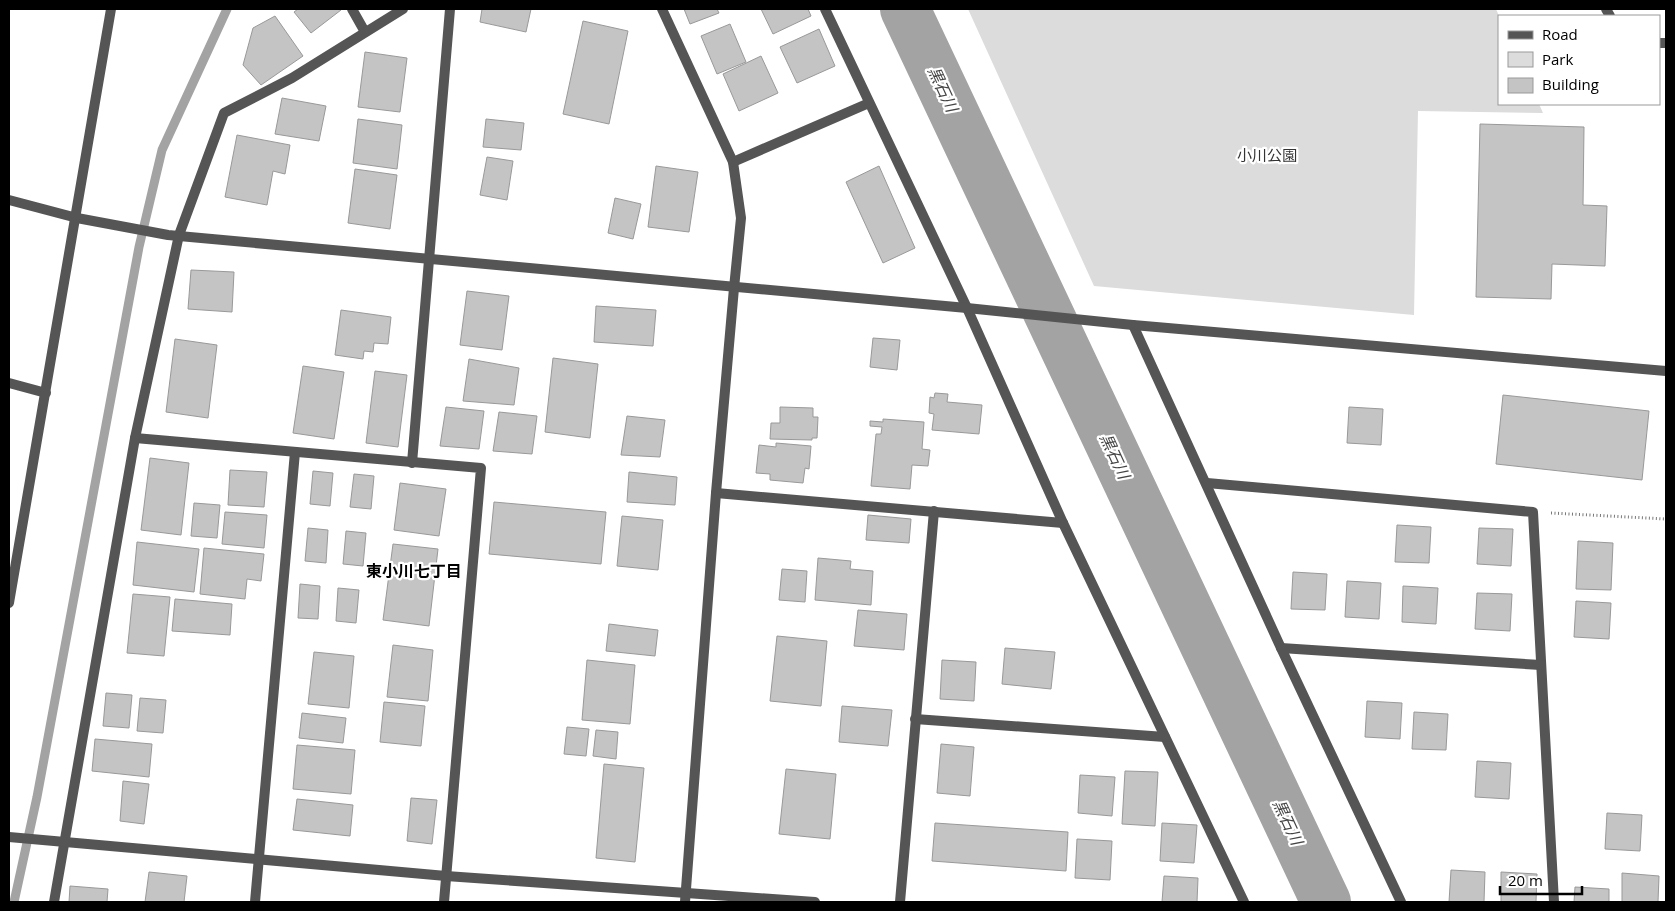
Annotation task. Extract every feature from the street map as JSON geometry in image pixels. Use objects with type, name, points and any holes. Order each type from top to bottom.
[{"type":"street","points":[[9,603],[77,218],[111,9]]},
{"type":"street","points":[[352,9],[365,32]]},
{"type":"street","points":[[54,902],[62,842],[173,235],[224,114],[292,78],[403,9]]},
{"type":"street","points":[[412,462],[450,9]]},
{"type":"street","points":[[662,9],[733,162],[741,218],[716,493],[686,898]]},
{"type":"street","points":[[825,9],[967,308],[1063,524],[1244,902]]},
{"type":"street","points":[[733,162],[869,103]]},
{"type":"street","points":[[9,200],[77,218],[173,235],[990,310],[1133,325],[1666,371]]},
{"type":"street","points":[[1133,325],[1281,648],[1402,902]]},
{"type":"street","points":[[9,383],[46,393]]},
{"type":"street","points":[[136,438],[481,468],[444,902]]},
{"type":"street","points":[[255,902],[295,452]]},
{"type":"street","points":[[1207,483],[1533,512],[1554,902]]},
{"type":"street","points":[[716,493],[1063,524]]},
{"type":"street","points":[[900,902],[914,719],[934,511]]},
{"type":"street","points":[[1281,648],[1541,665]]},
{"type":"street","points":[[914,719],[1165,737]]},
{"type":"street","points":[[9,837],[686,898],[815,902]]},
{"type":"path","points":[[1533,512],[1666,519]]},
{"type":"green space","name":"小川公園","points":[[968,9],[1496,9],[1499,15],[1498,105],[1539,105],[1543,113],[1418,111],[1414,315],[1094,286]]},
{"type":"building","points":[[298,9],[341,10],[311,33],[294,12]]},
{"type":"building","points":[[482,9],[531,9],[526,32],[480,22]]},
{"type":"building","points":[[684,9],[717,9],[719,13],[690,24]]},
{"type":"building","points":[[761,9],[808,9],[811,16],[773,34]]},
{"type":"building","points":[[275,16],[303,56],[261,85],[243,65],[253,28]]},
{"type":"building","points":[[583,21],[628,31],[609,124],[563,114]]},
{"type":"building","points":[[730,24],[746,62],[717,74],[701,36]]},
{"type":"building","points":[[819,29],[835,66],[797,83],[780,47]]},
{"type":"building","points":[[365,52],[407,58],[400,112],[358,107]]},
{"type":"building","points":[[761,56],[778,93],[739,111],[723,74]]},
{"type":"building","points":[[282,98],[326,106],[319,141],[275,134]]},
{"type":"building","points":[[358,119],[402,125],[397,169],[353,163]]},
{"type":"building","points":[[486,119],[524,123],[521,150],[483,147]]},
{"type":"building","points":[[1480,124],[1584,127],[1583,205],[1607,206],[1605,266],[1552,264],[1551,299],[1476,297]]},
{"type":"building","points":[[237,135],[290,145],[285,174],[273,171],[267,205],[225,197]]},
{"type":"building","points":[[487,157],[513,161],[507,200],[480,195]]},
{"type":"building","points":[[656,166],[698,172],[689,232],[648,227]]},
{"type":"building","points":[[879,166],[915,248],[883,263],[846,182]]},
{"type":"building","points":[[355,169],[397,175],[390,229],[348,223]]},
{"type":"building","points":[[615,198],[641,204],[633,239],[608,233]]},
{"type":"building","points":[[191,270],[234,272],[232,312],[188,309]]},
{"type":"building","points":[[467,291],[509,296],[502,350],[460,345]]},
{"type":"building","points":[[596,306],[656,310],[653,346],[594,342]]},
{"type":"building","points":[[341,310],[391,317],[388,344],[374,343],[373,352],[364,351],[363,359],[335,355]]},
{"type":"building","points":[[873,338],[900,340],[897,370],[870,367]]},
{"type":"building","points":[[175,339],[217,345],[208,418],[166,412]]},
{"type":"building","points":[[553,358],[598,364],[590,438],[545,432]]},
{"type":"building","points":[[469,359],[519,368],[514,405],[463,401]]},
{"type":"building","points":[[303,366],[344,372],[334,439],[293,433]]},
{"type":"building","points":[[375,371],[407,375],[398,447],[366,443]]},
{"type":"building","points":[[935,393],[948,394],[947,402],[982,405],[979,434],[932,430],[934,414],[929,413],[930,397],[934,398]]},
{"type":"building","points":[[1503,395],[1649,411],[1642,480],[1496,464]]},
{"type":"building","points":[[446,407],[484,411],[479,449],[440,446]]},
{"type":"building","points":[[780,407],[813,408],[813,417],[818,417],[817,438],[812,438],[812,440],[770,439],[771,423],[780,423]]},
{"type":"building","points":[[1349,407],[1383,409],[1381,445],[1347,443]]},
{"type":"building","points":[[499,412],[537,416],[532,454],[493,451]]},
{"type":"building","points":[[627,416],[665,420],[660,457],[621,455]]},
{"type":"building","points":[[883,419],[924,422],[922,449],[930,450],[928,466],[912,465],[910,489],[871,486],[876,434],[881,434],[882,427],[870,426],[870,421],[883,422]]},
{"type":"building","points":[[776,443],[811,446],[809,469],[805,468],[803,483],[770,480],[770,474],[756,473],[759,445],[776,447]]},
{"type":"building","points":[[150,458],[189,463],[181,535],[141,530]]},
{"type":"building","points":[[230,470],[267,472],[264,507],[228,505]]},
{"type":"building","points":[[313,471],[333,473],[330,506],[310,504]]},
{"type":"building","points":[[629,472],[677,477],[675,505],[627,502]]},
{"type":"building","points":[[354,474],[374,476],[371,509],[350,507]]},
{"type":"building","points":[[400,483],[446,489],[439,536],[394,530]]},
{"type":"building","points":[[494,502],[606,512],[601,564],[489,554]]},
{"type":"building","points":[[194,503],[220,505],[217,538],[191,536]]},
{"type":"building","points":[[225,512],[267,515],[264,548],[222,544]]},
{"type":"building","points":[[868,515],[911,519],[909,543],[866,540]]},
{"type":"building","points":[[622,516],[663,520],[658,570],[617,566]]},
{"type":"building","points":[[1397,525],[1431,527],[1429,563],[1395,562]]},
{"type":"building","points":[[308,528],[328,530],[326,563],[305,561]]},
{"type":"building","points":[[1479,528],[1513,529],[1511,566],[1477,564]]},
{"type":"building","points":[[346,531],[366,533],[363,566],[343,564]]},
{"type":"building","points":[[1578,541],[1613,543],[1611,590],[1576,589]]},
{"type":"building","points":[[137,542],[199,549],[194,592],[133,585]]},
{"type":"building","points":[[393,544],[438,549],[429,626],[383,620]]},
{"type":"building","points":[[204,548],[264,554],[261,581],[247,579],[245,599],[200,594]]},
{"type":"building","points":[[818,558],[851,561],[850,569],[873,571],[871,605],[815,600]]},
{"type":"building","points":[[782,569],[807,571],[805,602],[779,600]]},
{"type":"building","points":[[1293,572],[1327,574],[1325,610],[1291,609]]},
{"type":"building","points":[[1347,581],[1381,583],[1379,619],[1345,617]]},
{"type":"building","points":[[300,584],[320,586],[318,619],[298,618]]},
{"type":"building","points":[[1403,586],[1438,588],[1436,624],[1402,622]]},
{"type":"building","points":[[338,588],[359,590],[356,623],[336,621]]},
{"type":"building","points":[[1477,593],[1512,594],[1510,631],[1475,629]]},
{"type":"building","points":[[133,594],[170,597],[164,656],[127,653]]},
{"type":"building","points":[[175,599],[232,604],[230,635],[172,631]]},
{"type":"building","points":[[1576,601],[1611,603],[1609,639],[1574,637]]},
{"type":"building","points":[[858,610],[907,614],[904,650],[854,646]]},
{"type":"building","points":[[609,624],[658,630],[655,656],[606,651]]},
{"type":"building","points":[[777,636],[827,641],[821,706],[770,701]]},
{"type":"building","points":[[393,645],[433,650],[428,701],[387,697]]},
{"type":"building","points":[[1005,648],[1055,652],[1051,689],[1002,684]]},
{"type":"building","points":[[314,652],[354,656],[349,708],[308,704]]},
{"type":"building","points":[[587,660],[635,665],[630,724],[582,720]]},
{"type":"building","points":[[942,660],[976,662],[974,701],[940,699]]},
{"type":"building","points":[[106,693],[132,695],[129,728],[103,726]]},
{"type":"building","points":[[140,698],[166,700],[163,733],[137,731]]},
{"type":"building","points":[[1367,701],[1402,703],[1400,739],[1365,737]]},
{"type":"building","points":[[384,702],[425,706],[421,746],[380,742]]},
{"type":"building","points":[[842,706],[892,710],[888,746],[839,742]]},
{"type":"building","points":[[1414,712],[1448,714],[1446,750],[1412,749]]},
{"type":"building","points":[[302,713],[346,718],[343,743],[299,738]]},
{"type":"building","points":[[567,727],[589,729],[586,756],[564,754]]},
{"type":"building","points":[[596,730],[618,732],[616,759],[593,756]]},
{"type":"building","points":[[95,739],[152,744],[149,777],[92,771]]},
{"type":"building","points":[[941,744],[974,747],[970,796],[937,793]]},
{"type":"building","points":[[297,745],[355,750],[351,794],[293,789]]},
{"type":"building","points":[[1477,761],[1511,763],[1509,799],[1475,797]]},
{"type":"building","points":[[604,764],[644,768],[635,862],[596,858]]},
{"type":"building","points":[[786,769],[836,774],[830,839],[779,834]]},
{"type":"building","points":[[1125,771],[1158,772],[1155,826],[1122,824]]},
{"type":"building","points":[[1080,775],[1115,777],[1112,816],[1078,813]]},
{"type":"building","points":[[123,781],[149,784],[144,824],[120,821]]},
{"type":"building","points":[[411,798],[437,800],[432,844],[407,841]]},
{"type":"building","points":[[297,799],[353,805],[350,836],[293,830]]},
{"type":"building","points":[[1607,813],[1642,815],[1640,851],[1605,849]]},
{"type":"building","points":[[935,823],[1068,832],[1066,871],[932,861]]},
{"type":"building","points":[[1162,823],[1197,825],[1194,863],[1160,861]]},
{"type":"building","points":[[1077,839],[1112,841],[1110,880],[1075,878]]},
{"type":"building","points":[[1451,870],[1485,872],[1484,902],[1449,902]]},
{"type":"building","points":[[149,872],[187,876],[184,902],[145,902]]},
{"type":"building","points":[[1501,872],[1537,874],[1536,902],[1501,902]]},
{"type":"building","points":[[1622,873],[1659,876],[1658,902],[1622,902]]},
{"type":"building","points":[[1164,876],[1198,878],[1197,902],[1162,902]]},
{"type":"building","points":[[70,886],[108,889],[107,902],[69,902]]},
{"type":"building","points":[[1575,887],[1609,889],[1609,902],[1574,902]]},
{"type":"waterway","points":[[14,902],[37,797],[139,247],[162,150],[227,9]]},
{"type":"waterway","name":"黒石川","points":[[905,9],[1326,902]]},
{"type":"district","name":"東小川七丁目","points":[[414,571]]}]
